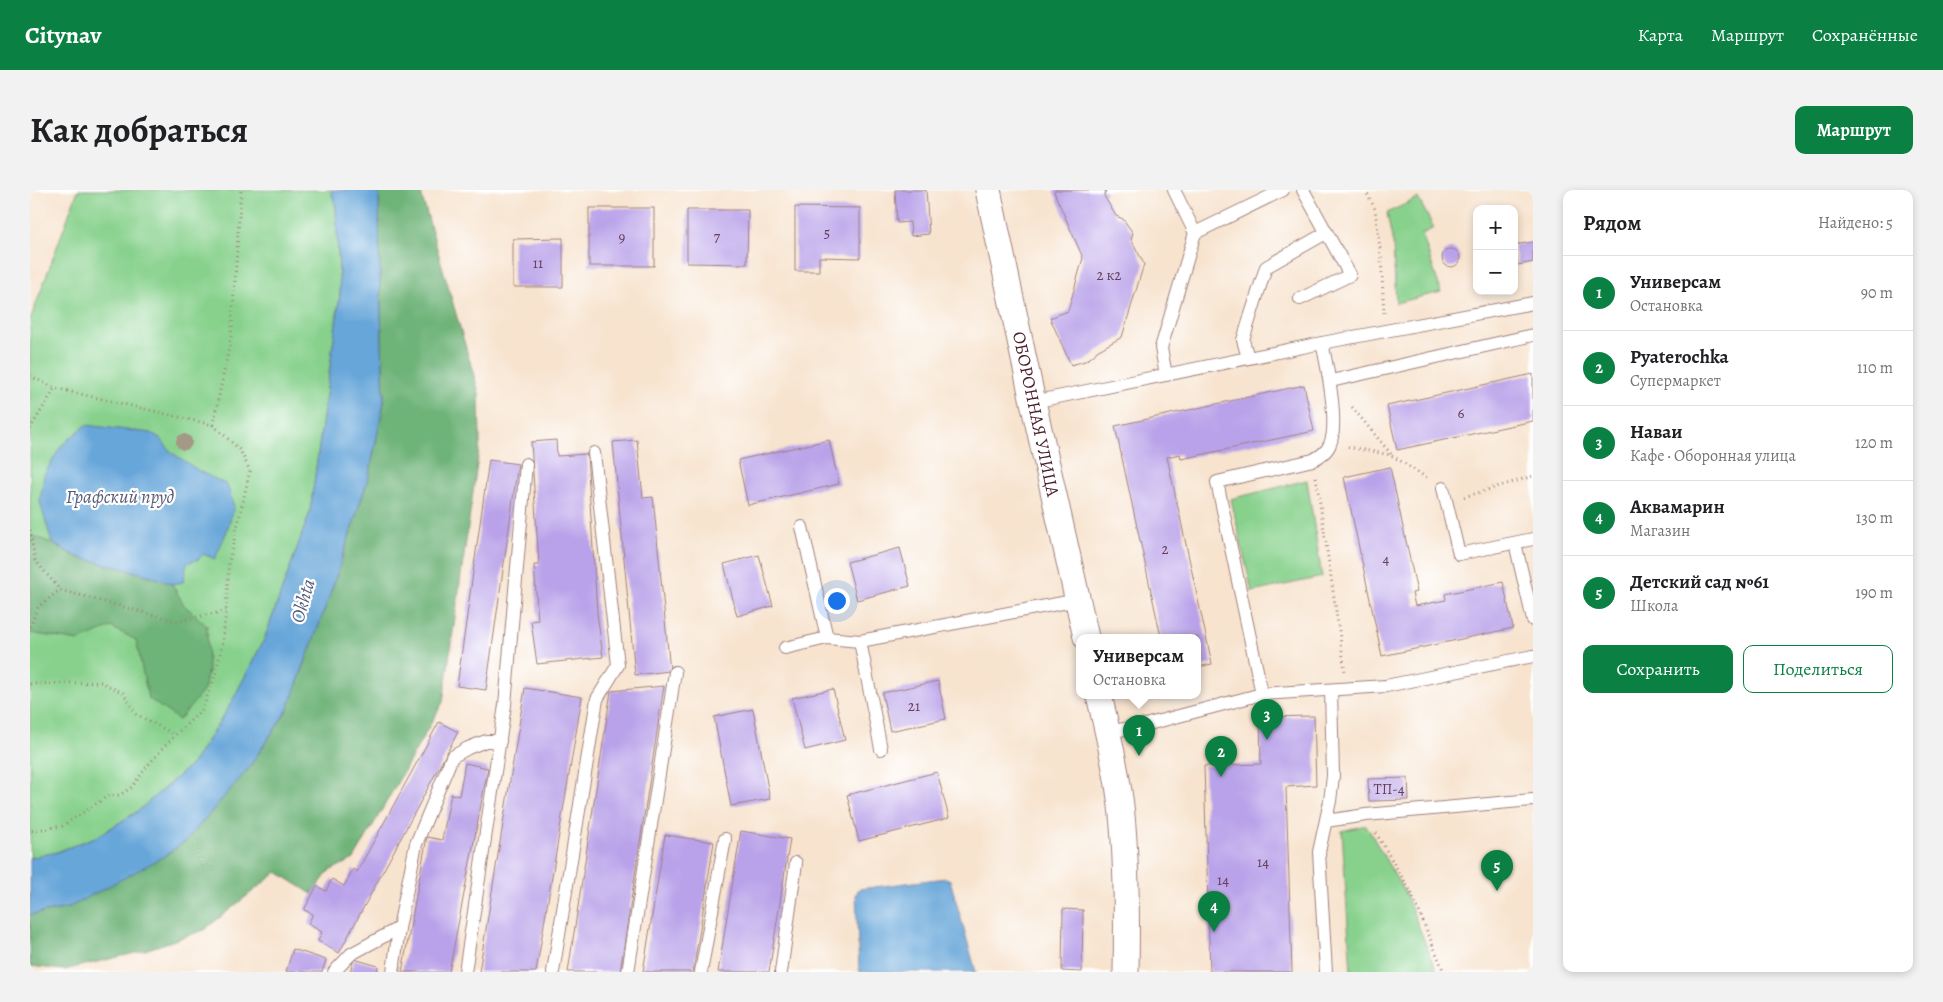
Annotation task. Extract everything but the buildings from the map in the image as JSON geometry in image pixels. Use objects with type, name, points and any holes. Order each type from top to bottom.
[{"type":"street","name":"ОБОРОННАЯ УЛИЦА","points":[[988,190],[1085,634]]},
{"type":"street","points":[[1100,699],[1108,732],[1122,814],[1127,903],[1126,972]]},
{"type":"lane","points":[[1166,375],[1162,348],[1195,233],[1174,190]]},
{"type":"lane","points":[[1195,233],[1283,190]]},
{"type":"lane","points":[[1300,299],[1350,275],[1303,190]]},
{"type":"lane","points":[[1248,358],[1243,340],[1266,267],[1326,233]]},
{"type":"lane","points":[[1033,402],[1322,343],[1533,303]]},
{"type":"lane","points":[[1331,381],[1533,335]]},
{"type":"lane","points":[[1262,694],[1217,482],[1313,460],[1323,455],[1330,444],[1332,430],[1331,381],[1322,343]]},
{"type":"lane","points":[[554,972],[597,699],[618,665],[594,453]]},
{"type":"lane","points":[[465,972],[505,705],[526,464]]},
{"type":"lane","points":[[1443,488],[1458,554],[1533,539]]},
{"type":"lane","points":[[802,527],[827,638]]},
{"type":"lane","points":[[1515,542],[1533,620]]},
{"type":"lane","points":[[785,648],[827,638],[860,641],[1078,600]]},
{"type":"lane","points":[[860,641],[881,749]]},
{"type":"lane","points":[[1108,732],[1141,726],[1262,694],[1386,686],[1533,656]]},
{"type":"lane","points":[[628,972],[675,672]]},
{"type":"lane","points":[[1326,972],[1320,852],[1333,776],[1332,690]]},
{"type":"lane","points":[[393,972],[399,928],[416,844],[452,757],[486,741],[500,741]]},
{"type":"lane","points":[[1326,821],[1366,815],[1533,800]]},
{"type":"lane","points":[[701,972],[725,839]]},
{"type":"lane","points":[[781,972],[796,863]]},
{"type":"lane","points":[[334,972],[351,954],[399,928]]},
{"type":"path","points":[[213,425],[231,338],[241,190]]},
{"type":"path","points":[[1365,190],[1375,209],[1381,257],[1384,316]]},
{"type":"path","points":[[30,376],[55,388],[213,425],[240,450],[250,471],[229,562],[222,645],[215,676],[202,710],[175,735],[148,765],[132,787],[120,795],[108,796],[62,826],[30,831]]},
{"type":"path","points":[[1331,381],[1391,455],[1443,488]]},
{"type":"path","points":[[30,429],[55,388]]},
{"type":"path","points":[[1330,444],[1391,455]]},
{"type":"path","points":[[1313,460],[1347,689]]},
{"type":"path","points":[[1447,502],[1533,476]]},
{"type":"path","points":[[30,530],[35,560],[60,590],[176,620],[226,611]]},
{"type":"path","points":[[30,627],[38,607],[60,590]]},
{"type":"path","points":[[30,684],[101,682],[123,693],[136,714],[175,735]]},
{"type":"path","points":[[1366,815],[1411,892],[1444,972]]},
{"type":"green space","points":[[78,190],[331,190],[336,208],[340,294],[310,512],[264,640],[228,709],[192,764],[138,811],[98,836],[57,852],[30,858],[30,320]]},
{"type":"green space","points":[[379,190],[420,190],[479,393],[480,443],[443,702],[354,859],[329,871],[312,894],[277,872],[204,930],[139,952],[64,970],[30,966],[30,915],[68,908],[186,841],[248,769],[288,709],[330,595],[369,476],[384,402]]},
{"type":"green space","points":[[1418,198],[1434,228],[1422,234],[1441,292],[1396,303],[1393,244],[1387,213]]},
{"type":"green space","points":[[1307,480],[1322,577],[1252,592],[1231,499]]},
{"type":"green space","points":[[30,535],[52,543],[77,557],[151,576],[172,584],[184,605],[207,626],[208,670],[204,690],[179,720],[148,698],[136,640],[111,627],[79,641],[30,633]]},
{"type":"green space","points":[[1366,825],[1406,895],[1437,972],[1351,972],[1342,831]]},
{"type":"water","name":"Okhta","points":[[331,190],[379,190],[384,402],[369,476],[330,595],[288,709],[248,769],[186,841],[163,857],[68,908],[30,915],[30,858],[57,852],[98,836],[138,811],[192,764],[228,709],[264,640],[310,512],[340,294],[336,208]]},
{"type":"water","name":"Графский пруд","points":[[86,425],[151,433],[160,438],[171,452],[199,471],[227,485],[234,507],[215,559],[203,554],[199,559],[187,563],[183,582],[172,584],[151,576],[77,557],[52,543],[40,502],[44,475],[61,446]]},
{"type":"water","points":[[946,878],[950,880],[976,972],[859,972],[856,894],[859,889]]},
{"type":"place","name":"Наваи","points":[[1267,740]]},
{"type":"place","name":"Универсам","points":[[1139,756]]},
{"type":"place","name":"Pyaterochka","points":[[1221,777]]},
{"type":"place","name":"Детский сад №61","points":[[1497,891]]},
{"type":"place","name":"Аквамарин","points":[[1214,932]]}]
